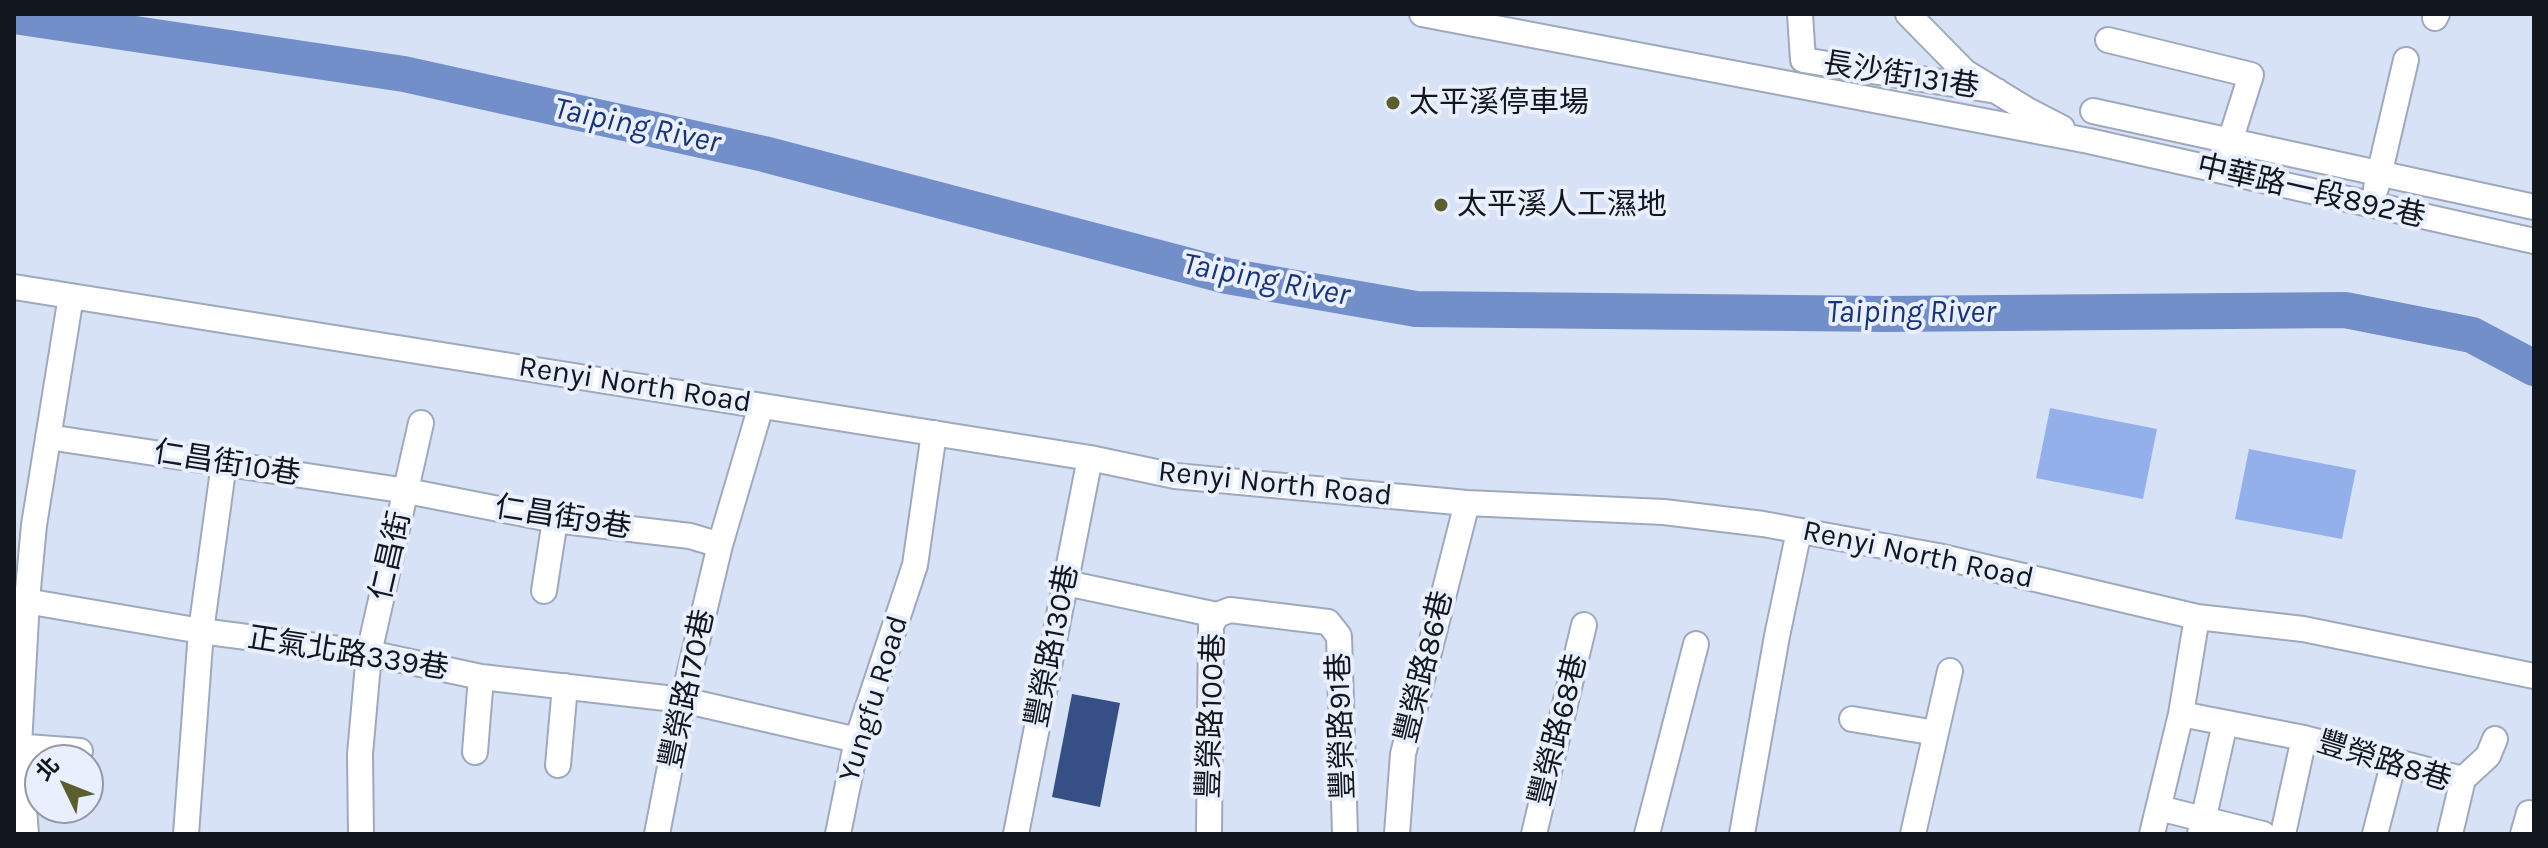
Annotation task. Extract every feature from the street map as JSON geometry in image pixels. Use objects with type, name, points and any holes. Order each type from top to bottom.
[{"type":"street","points":[[1422,14],[2089,141]]},
{"type":"street","name":"長沙街131巷","points":[[1800,14],[1803,60],[1997,91]]},
{"type":"street","points":[[1908,14],[1965,72],[2029,111],[2089,141]]},
{"type":"street","points":[[2108,40],[2251,75],[2221,172]]},
{"type":"street","points":[[2372,206],[2406,60]]},
{"type":"street","points":[[2093,111],[2534,207]]},
{"type":"street","name":"中華路一段892巷","points":[[2089,141],[2534,241]]},
{"type":"street","name":"Renyi North Road","points":[[14,287],[1090,458],[1175,476],[1467,503],[1664,512],[1799,531],[1938,556],[2197,617],[2303,629],[2534,676]]},
{"type":"street","points":[[26,834],[17,746],[21,600],[71,296]]},
{"type":"street","name":"豐榮路170巷","points":[[657,834],[683,700],[720,545],[761,406]]},
{"type":"street","name":"仁昌街","points":[[361,834],[360,754],[369,653],[421,423]]},
{"type":"street","name":"Yungfu Road","points":[[838,834],[857,740],[915,565],[934,433]]},
{"type":"street","name":"仁昌街10巷","points":[[48,437],[407,491]]},
{"type":"street","name":"豐榮路130巷","points":[[1016,834],[1090,458]]},
{"type":"street","points":[[186,834],[201,631],[224,463]]},
{"type":"street","name":"仁昌街9巷","points":[[407,491],[555,520],[690,536],[720,545]]},
{"type":"street","name":"豐榮路86巷","points":[[1397,834],[1403,754],[1467,503]]},
{"type":"street","points":[[544,591],[555,520]]},
{"type":"street","points":[[1742,834],[1799,531]]},
{"type":"street","points":[[1066,583],[1217,615]]},
{"type":"street","name":"正氣北路339巷","points":[[21,600],[201,631],[369,653],[481,677],[683,700],[857,740]]},
{"type":"street","name":"豐榮路100巷","points":[[1209,834],[1211,625],[1217,615],[1230,610],[1328,622]]},
{"type":"street","points":[[2152,834],[2181,714],[2197,617]]},
{"type":"street","name":"豐榮路91巷","points":[[1328,622],[1339,636],[1345,834]]},
{"type":"street","name":"豐榮路68巷","points":[[1534,834],[1584,625]]},
{"type":"street","points":[[1647,834],[1696,644]]},
{"type":"street","points":[[1913,834],[1950,671]]},
{"type":"street","points":[[475,752],[481,677]]},
{"type":"street","points":[[558,765],[565,686]]},
{"type":"street","name":"豐榮路8巷","points":[[2181,714],[2304,738],[2463,779],[2450,834]]},
{"type":"street","points":[[1852,719],[1936,733]]},
{"type":"street","points":[[2202,827],[2225,723]]},
{"type":"street","points":[[2283,834],[2304,738]]},
{"type":"street","points":[[2463,779],[2488,756],[2495,739]]},
{"type":"street","points":[[2375,834],[2394,761]]},
{"type":"street","points":[[2159,808],[2202,827],[2263,834]]},
{"type":"shaded area","points":[[2050,408],[2157,429],[2143,499],[2036,478]]},
{"type":"shaded area","points":[[2249,449],[2356,470],[2342,539],[2235,519]]},
{"type":"building","points":[[1072,694],[1120,703],[1100,807],[1052,797]]},
{"type":"waterway","name":"Taiping River","points":[[14,16],[404,74],[764,154],[1227,276],[1416,309],[1887,314],[2345,310],[2472,335],[2534,368]]},
{"type":"place","name":"太平溪停車場","points":[[1393,103]]},
{"type":"place","name":"太平溪人工濕地","points":[[1441,205]]}]
